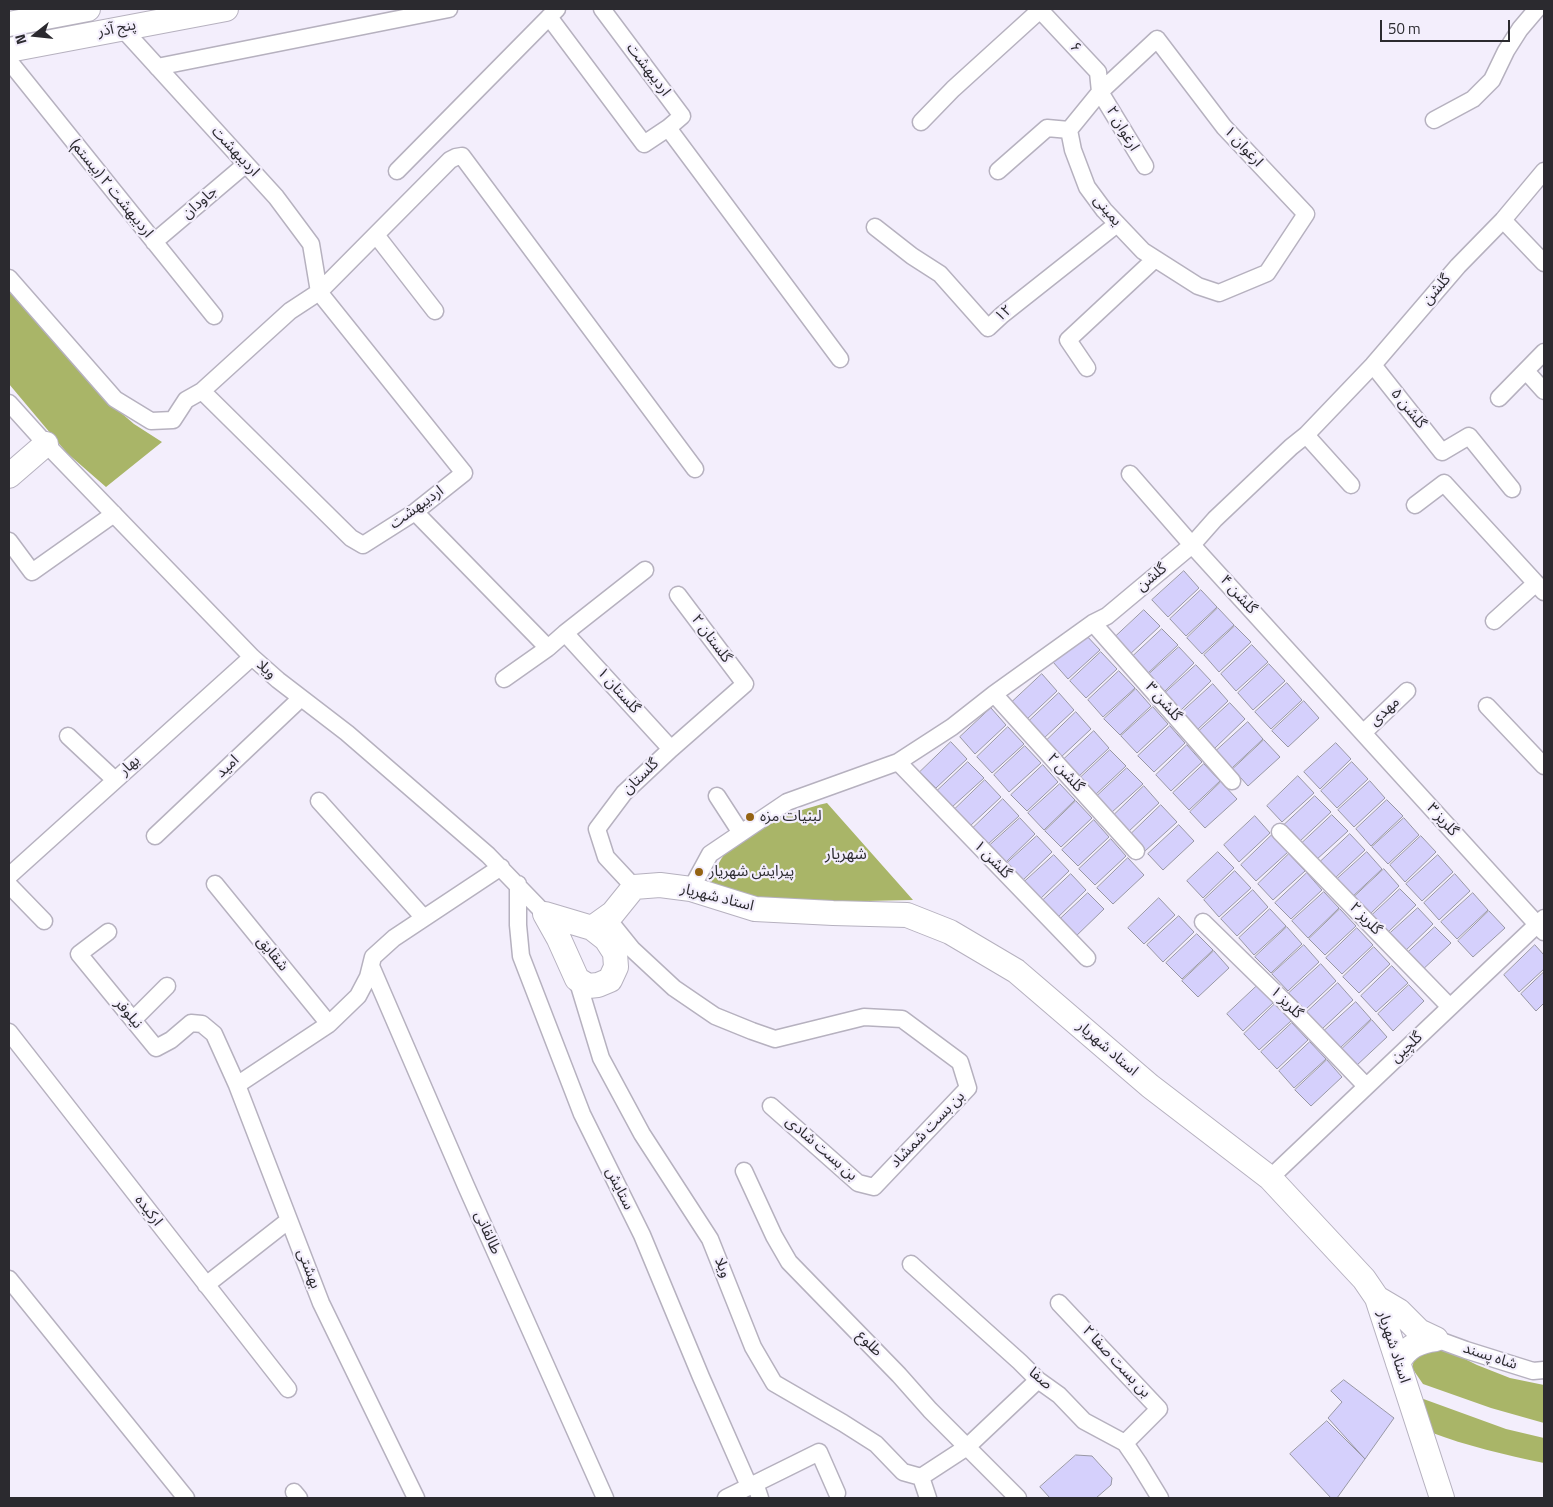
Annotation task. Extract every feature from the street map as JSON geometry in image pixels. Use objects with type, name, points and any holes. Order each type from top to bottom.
[{"type":"street","name":"پنج آذر","points":[[9,24],[88,9]]},
{"type":"street","name":"پنج آذر","points":[[9,50],[226,9]]},
{"type":"street","points":[[157,67],[449,9]]},
{"type":"street","name":"اردیبهشت","points":[[602,9],[682,116],[668,128]]},
{"type":"street","points":[[1434,120],[1473,99],[1492,80],[1506,51],[1520,29],[1537,9]]},
{"type":"street","points":[[921,122],[953,89],[1040,10]]},
{"type":"street","name":"۶","points":[[1040,10],[1098,72],[1100,92]]},
{"type":"street","points":[[397,171],[553,13],[644,144],[668,128],[840,359]]},
{"type":"street","name":"اردیبهشت","points":[[122,28],[276,197],[311,244],[319,292],[464,473],[415,512],[363,545],[352,538],[202,391]]},
{"type":"street","name":"ارغوان ۱","points":[[1100,92],[1157,39],[1224,127],[1306,214],[1267,273],[1219,293]]},
{"type":"street","name":"اردیبهشت ۲ (بیستم)","points":[[9,61],[214,316]]},
{"type":"street","points":[[998,171],[1047,128],[1069,130],[1100,92]]},
{"type":"street","name":"ارغوان ۲","points":[[1100,92],[1145,166]]},
{"type":"street","name":"یمینی","points":[[1069,130],[1073,150],[1087,187],[1104,210],[1143,251],[1198,286],[1219,293]]},
{"type":"street","points":[[9,278],[115,399],[152,421],[173,420],[186,400],[202,391],[290,311],[319,292],[450,160],[456,156],[462,156],[695,469]]},
{"type":"street","name":"جاودان","points":[[154,242],[246,164]]},
{"type":"street","name":"گلشن","points":[[691,890],[710,854],[786,802],[898,762],[952,727],[994,694],[1093,623],[1107,616],[1192,545],[1215,519],[1306,434],[1373,366],[1458,266],[1502,220],[1544,171]]},
{"type":"street","points":[[1502,220],[1544,264]]},
{"type":"street","name":"۱۲","points":[[875,227],[912,256],[940,274],[988,328],[1117,224]]},
{"type":"street","points":[[376,235],[435,311]]},
{"type":"street","points":[[1088,368],[1068,340],[1155,259]]},
{"type":"street","points":[[1499,398],[1544,352]]},
{"type":"street","name":"گلشن ۵","points":[[1373,366],[1442,452],[1469,436],[1512,489]]},
{"type":"street","points":[[1526,371],[1544,391]]},
{"type":"street","name":"ویلا","points":[[9,403],[46,444],[252,657],[347,734],[488,855],[545,914]]},
{"type":"street","points":[[1306,434],[1351,485]]},
{"type":"street","points":[[9,476],[46,444]]},
{"type":"street","name":"گلشن ۴","points":[[1130,474],[1346,715]]},
{"type":"street","points":[[1415,505],[1444,483],[1540,588],[1494,621]]},
{"type":"street","points":[[415,512],[548,648]]},
{"type":"street","points":[[9,541],[32,572],[114,514]]},
{"type":"street","points":[[504,678],[548,648],[645,570]]},
{"type":"street","name":"گلستان ۲","points":[[678,595],[745,684]]},
{"type":"street","name":"گلشن ۳","points":[[1093,623],[1232,781]]},
{"type":"street","name":"گلستان ۱","points":[[565,633],[670,749]]},
{"type":"street","name":"بهار","points":[[9,876],[252,657]]},
{"type":"street","name":"گلستان","points":[[634,887],[606,857],[597,829],[624,793],[670,749],[745,684]]},
{"type":"street","name":"مهدی","points":[[1363,733],[1407,691]]},
{"type":"street","name":"گلشن ۲","points":[[994,694],[1136,851]]},
{"type":"street","name":"امید","points":[[155,836],[301,698]]},
{"type":"street","points":[[1487,706],[1544,766]]},
{"type":"street","name":"گلریز ۳","points":[[1346,715],[1542,924]]},
{"type":"street","points":[[68,736],[115,780]]},
{"type":"street","name":"گلشن ۱","points":[[898,762],[1087,958]]},
{"type":"street","points":[[717,796],[741,833]]},
{"type":"street","points":[[319,801],[424,918]]},
{"type":"street","name":"گلریز ۲","points":[[1280,832],[1450,1007]]},
{"type":"street","points":[[237,1085],[329,1024],[358,996],[368,977],[373,957],[394,938],[501,868]]},
{"type":"street","name":"شقایق","points":[[215,884],[329,1024]]},
{"type":"street","name":"ستایش","points":[[518,884],[518,925],[521,956],[571,1086],[582,1114],[642,1235],[701,1377],[755,1489]]},
{"type":"street","points":[[9,885],[44,921]]},
{"type":"street","name":"استاد شهریار","points":[[634,887],[660,885],[691,890],[755,909],[907,915],[950,932],[1016,971],[1150,1086],[1270,1178],[1364,1279],[1377,1298],[1442,1498]]},
{"type":"street","points":[[599,923],[634,887]]},
{"type":"street","points":[[545,914],[599,923]]},
{"type":"street","points":[[545,914],[559,939],[577,979],[588,986],[598,985],[610,980],[616,967],[615,952],[606,939],[599,923]]},
{"type":"street","name":"گلریز ۱","points":[[1203,922],[1290,1007],[1366,1086]]},
{"type":"street","name":"بن بست شمشاد","points":[[599,923],[632,949],[674,988],[715,1016],[742,1027],[775,1039],[864,1016],[902,1019],[960,1062],[968,1088],[874,1186]]},
{"type":"street","name":"گلچین","points":[[1270,1178],[1450,1007],[1542,924]]},
{"type":"street","name":"نیلوفر","points":[[108,932],[79,954],[156,1048],[171,1040],[191,1023],[202,1024],[214,1034]]},
{"type":"street","name":"طالقانی","points":[[371,966],[470,1195],[605,1498]]},
{"type":"street","name":"ویلا","points":[[577,979],[601,1058],[642,1134],[710,1239],[753,1347],[774,1382],[876,1444],[903,1472],[921,1477]]},
{"type":"street","points":[[133,1020],[167,986]]},
{"type":"street","name":"ارکیده","points":[[9,1032],[288,1389]]},
{"type":"street","name":"بهشتی","points":[[214,1034],[237,1085],[322,1303],[416,1498]]},
{"type":"street","name":"بن بست شادی","points":[[771,1106],[858,1183],[874,1186]]},
{"type":"street","name":"طلوع","points":[[744,1171],[774,1236],[789,1262],[899,1375],[930,1410],[1018,1498]]},
{"type":"street","points":[[206,1285],[289,1220]]},
{"type":"street","name":"صفا","points":[[911,1264],[1038,1380],[1059,1395],[1084,1421],[1125,1443],[1160,1498]]},
{"type":"street","points":[[9,1279],[186,1498]]},
{"type":"street","points":[[1377,1298],[1399,1311],[1419,1331],[1436,1339]]},
{"type":"street","name":"بن بست صفا ۲","points":[[1059,1303],[1159,1409],[1125,1443]]},
{"type":"street","points":[[1398,1363],[1403,1353],[1412,1347],[1425,1340],[1436,1339]]},
{"type":"street","name":"شاه پسند","points":[[1436,1339],[1533,1371],[1544,1370]]},
{"type":"street","points":[[928,1498],[921,1477],[966,1447],[1038,1380]]},
{"type":"street","points":[[726,1498],[755,1489],[819,1452],[837,1493]]},
{"type":"green space","points":[[9,281],[105,399],[134,424],[162,442],[106,487],[67,453],[9,384]]},
{"type":"green space","points":[[827,803],[913,900],[817,902],[764,900],[710,887],[724,855],[745,837],[786,816]]},
{"type":"green space","points":[[1447,1350],[1477,1365],[1510,1378],[1544,1385],[1544,1423],[1491,1408],[1423,1384],[1412,1368],[1416,1352]]},
{"type":"green space","points":[[1418,1397],[1506,1429],[1544,1438],[1544,1463],[1486,1450],[1430,1432]]},
{"type":"building","points":[[1184,571],[1199,588],[1168,617],[1152,600]]},
{"type":"building","points":[[1201,590],[1217,607],[1186,636],[1170,619]]},
{"type":"building","points":[[1218,608],[1234,625],[1202,654],[1187,638]]},
{"type":"building","points":[[1144,610],[1160,626],[1128,656],[1113,639]]},
{"type":"building","points":[[1235,626],[1251,642],[1219,672],[1204,655]]},
{"type":"building","points":[[1162,629],[1178,645],[1146,675],[1131,658]]},
{"type":"building","points":[[1084,633],[1100,650],[1068,679],[1053,662]]},
{"type":"building","points":[[1252,645],[1268,662],[1236,691],[1221,674]]},
{"type":"building","points":[[1179,647],[1194,663],[1163,693],[1147,676]]},
{"type":"building","points":[[1101,652],[1117,669],[1086,698],[1070,681]]},
{"type":"building","points":[[1269,664],[1285,681],[1253,710],[1238,693]]},
{"type":"building","points":[[1196,665],[1211,681],[1180,711],[1164,694]]},
{"type":"building","points":[[1119,671],[1135,688],[1103,717],[1088,700]]},
{"type":"building","points":[[1042,674],[1057,691],[1026,720],[1011,703]]},
{"type":"building","points":[[1287,683],[1302,700],[1271,729],[1255,712]]},
{"type":"building","points":[[1213,684],[1228,701],[1197,730],[1181,713]]},
{"type":"building","points":[[1136,689],[1151,706],[1120,735],[1104,719]]},
{"type":"building","points":[[1059,693],[1074,710],[1043,739],[1027,723]]},
{"type":"building","points":[[1304,701],[1319,718],[1288,747],[1272,731]]},
{"type":"building","points":[[1230,703],[1245,719],[1214,749],[1198,732]]},
{"type":"building","points":[[1153,707],[1168,724],[1137,753],[1121,736]]},
{"type":"building","points":[[991,708],[1006,725],[975,754],[960,737]]},
{"type":"building","points":[[1076,712],[1091,729],[1060,758],[1045,742]]},
{"type":"building","points":[[1248,722],[1263,739],[1232,768],[1216,751]]},
{"type":"building","points":[[1170,726],[1185,743],[1154,772],[1138,756]]},
{"type":"building","points":[[1008,727],[1024,744],[992,773],[977,757]]},
{"type":"building","points":[[1094,731],[1109,748],[1078,777],[1062,761]]},
{"type":"building","points":[[1264,740],[1280,757],[1248,786],[1233,769]]},
{"type":"building","points":[[951,742],[967,759],[936,788],[920,772]]},
{"type":"building","points":[[1336,743],[1351,759],[1320,789],[1304,772]]},
{"type":"building","points":[[1187,745],[1202,762],[1171,791],[1156,775]]},
{"type":"building","points":[[1025,746],[1041,763],[1009,792],[994,775]]},
{"type":"building","points":[[1110,750],[1126,766],[1094,796],[1079,779]]},
{"type":"building","points":[[968,762],[984,778],[952,807],[937,791]]},
{"type":"building","points":[[1352,762],[1368,779],[1337,808],[1321,791]]},
{"type":"building","points":[[1204,764],[1220,781],[1189,810],[1173,793]]},
{"type":"building","points":[[1043,765],[1058,782],[1027,811],[1011,795]]},
{"type":"building","points":[[1127,768],[1143,784],[1111,813],[1096,797]]},
{"type":"building","points":[[1298,776],[1314,793],[1282,822],[1267,806]]},
{"type":"building","points":[[985,780],[1001,797],[970,826],[954,810]]},
{"type":"building","points":[[1370,781],[1385,798],[1354,827],[1338,810]]},
{"type":"building","points":[[1221,782],[1237,799],[1205,828],[1190,812]]},
{"type":"building","points":[[1060,784],[1075,800],[1044,830],[1028,813]]},
{"type":"building","points":[[1144,786],[1159,803],[1128,832],[1113,816]]},
{"type":"building","points":[[1315,796],[1331,812],[1299,842],[1284,825]]},
{"type":"building","points":[[1003,799],[1019,816],[987,845],[972,829]]},
{"type":"building","points":[[1387,800],[1403,816],[1371,846],[1356,829]]},
{"type":"building","points":[[1076,801],[1092,818],[1061,847],[1045,831]]},
{"type":"building","points":[[1161,805],[1177,822],[1145,851],[1130,835]]},
{"type":"building","points":[[1332,815],[1348,831],[1316,860],[1301,844]]},
{"type":"building","points":[[1255,816],[1270,833],[1239,862],[1224,845]]},
{"type":"building","points":[[1020,818],[1035,834],[1004,864],[988,847]]},
{"type":"building","points":[[1404,818],[1419,835],[1388,864],[1372,847]]},
{"type":"building","points":[[1094,820],[1109,837],[1078,866],[1062,850]]},
{"type":"building","points":[[1179,825],[1194,841],[1163,870],[1148,854]]},
{"type":"building","points":[[1350,834],[1365,850],[1334,879],[1319,863]]},
{"type":"building","points":[[1272,835],[1288,852],[1256,881],[1241,865]]},
{"type":"building","points":[[1037,836],[1052,852],[1021,882],[1005,865]]},
{"type":"building","points":[[1421,836],[1436,852],[1405,882],[1390,865]]},
{"type":"building","points":[[1111,839],[1126,856],[1095,885],[1079,869]]},
{"type":"building","points":[[1218,852],[1234,868],[1203,898],[1187,881]]},
{"type":"building","points":[[1367,852],[1382,869],[1351,898],[1335,881]]},
{"type":"building","points":[[1289,854],[1305,871],[1273,900],[1258,884]]},
{"type":"building","points":[[1054,855],[1069,871],[1038,901],[1022,884]]},
{"type":"building","points":[[1438,855],[1453,872],[1422,901],[1406,884]]},
{"type":"building","points":[[1128,858],[1144,875],[1113,904],[1097,888]]},
{"type":"building","points":[[1384,869],[1399,886],[1368,916],[1352,899]]},
{"type":"building","points":[[1235,871],[1251,888],[1219,917],[1204,900]]},
{"type":"building","points":[[1307,873],[1322,890],[1291,919],[1275,903]]},
{"type":"building","points":[[1071,874],[1086,890],[1055,920],[1040,903]]},
{"type":"building","points":[[1455,874],[1470,891],[1439,920],[1424,903]]},
{"type":"building","points":[[1400,889],[1416,905],[1385,935],[1369,918]]},
{"type":"building","points":[[1253,890],[1268,907],[1237,936],[1221,919]]},
{"type":"building","points":[[1324,892],[1339,908],[1308,938],[1292,921]]},
{"type":"building","points":[[1088,893],[1104,909],[1073,939],[1057,922]]},
{"type":"building","points":[[1473,893],[1488,910],[1457,939],[1441,922]]},
{"type":"building","points":[[1159,898],[1175,915],[1144,944],[1128,928]]},
{"type":"building","points":[[1418,908],[1433,924],[1402,954],[1386,937]]},
{"type":"building","points":[[1270,909],[1286,926],[1254,955],[1239,938]]},
{"type":"building","points":[[1340,909],[1356,926],[1325,955],[1309,939]]},
{"type":"building","points":[[1489,911],[1505,928],[1473,957],[1458,941]]},
{"type":"building","points":[[1179,916],[1194,932],[1163,962],[1147,945]]},
{"type":"building","points":[[1287,927],[1302,944],[1271,973],[1255,957]]},
{"type":"building","points":[[1435,927],[1451,943],[1419,973],[1404,956]]},
{"type":"building","points":[[1357,928],[1373,945],[1342,974],[1326,958]]},
{"type":"building","points":[[1197,934],[1213,950],[1182,979],[1166,963]]},
{"type":"building","points":[[1304,945],[1319,962],[1288,991],[1272,974]]},
{"type":"building","points":[[1535,945],[1544,955],[1544,969],[1519,992],[1504,975]]},
{"type":"building","points":[[1374,947],[1390,964],[1359,993],[1343,977]]},
{"type":"building","points":[[1214,951],[1229,968],[1198,997],[1182,981]]},
{"type":"building","points":[[1321,964],[1336,981],[1305,1010],[1289,993]]},
{"type":"building","points":[[1392,966],[1408,983],[1376,1012],[1361,996]]},
{"type":"building","points":[[1544,972],[1544,1003],[1536,1011],[1521,994]]},
{"type":"building","points":[[1338,983],[1353,1000],[1322,1029],[1307,1012]]},
{"type":"building","points":[[1258,985],[1274,1002],[1243,1031],[1227,1014]]},
{"type":"building","points":[[1409,985],[1424,1001],[1393,1031],[1378,1014]]},
{"type":"building","points":[[1356,1002],[1371,1019],[1340,1048],[1324,1031]]},
{"type":"building","points":[[1275,1004],[1291,1021],[1259,1050],[1244,1034]]},
{"type":"building","points":[[1372,1020],[1387,1037],[1356,1066],[1341,1050]]},
{"type":"building","points":[[1292,1023],[1308,1040],[1277,1069],[1261,1052]]},
{"type":"building","points":[[1310,1042],[1326,1059],[1294,1088],[1279,1071]]},
{"type":"building","points":[[1327,1060],[1342,1077],[1311,1106],[1295,1090]]},
{"type":"building","points":[[1344,1380],[1394,1418],[1365,1459],[1328,1418],[1342,1402],[1331,1391]]},
{"type":"building","points":[[1327,1421],[1365,1459],[1337,1498],[1331,1498],[1290,1454]]},
{"type":"building","points":[[1076,1455],[1092,1456],[1112,1478],[1111,1485],[1096,1498],[1050,1498],[1040,1487]]},
{"type":"place","name":"لبنیات مزه","points":[[750,817]]},
{"type":"place","name":"پیرایش شهریار","points":[[699,872]]},
{"type":"district","name":"شهریار","points":[[846,855]]}]
